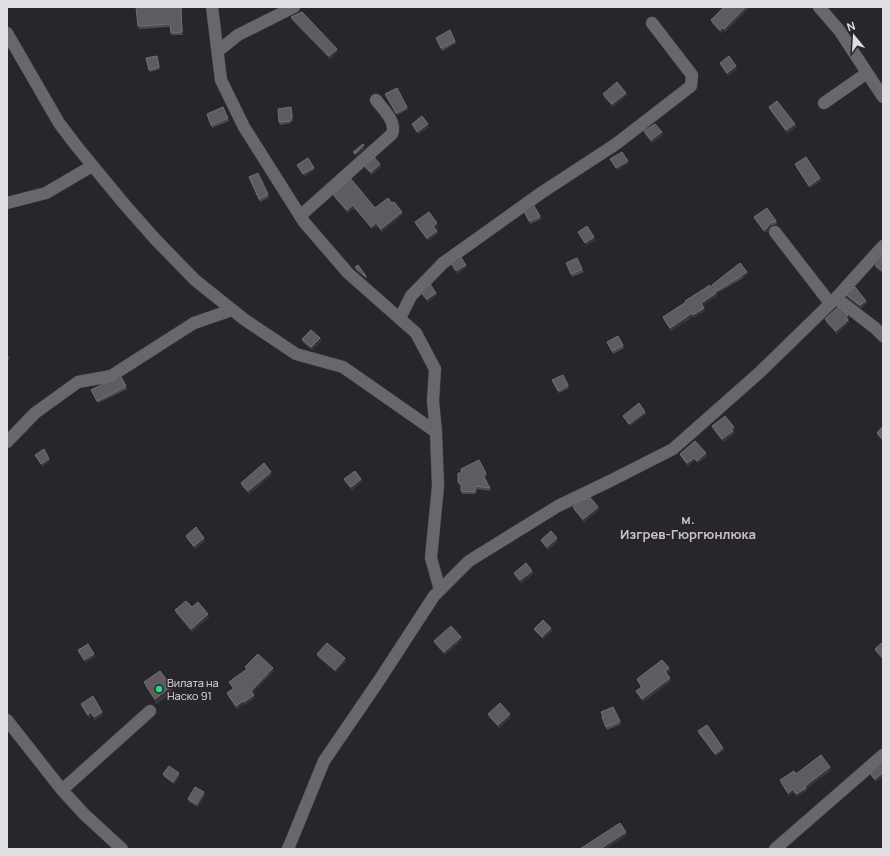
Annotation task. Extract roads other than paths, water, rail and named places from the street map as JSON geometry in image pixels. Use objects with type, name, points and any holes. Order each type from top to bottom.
[{"type":"street","points":[[212,7],[221,80],[244,127],[304,222],[348,273],[416,333],[435,369],[434,401],[438,486],[431,558],[440,590]]},
{"type":"street","points":[[218,51],[238,35],[294,7]]},
{"type":"street","points":[[819,7],[839,30],[883,97]]},
{"type":"street","points":[[400,318],[411,296],[443,263],[541,193],[616,144],[691,86],[692,75],[652,23]]},
{"type":"street","points":[[7,33],[59,123],[92,166],[125,205],[156,240],[195,280],[245,320],[296,354],[343,367],[436,432]]},
{"type":"street","points":[[824,103],[867,73]]},
{"type":"street","points":[[300,216],[392,134],[394,130],[392,121],[376,100]]},
{"type":"street","points":[[7,203],[46,193],[92,166]]},
{"type":"street","points":[[775,232],[833,300],[875,328],[883,336]]},
{"type":"street","points":[[288,849],[324,762],[434,596],[469,561],[558,506],[672,449],[760,372],[833,300],[883,246]]},
{"type":"street","points":[[7,442],[35,413],[78,382],[111,376],[194,323],[232,310]]},
{"type":"street","points":[[62,790],[150,711]]},
{"type":"street","points":[[7,720],[62,790],[84,814],[122,849]]},
{"type":"street","points":[[775,849],[883,755]]},
{"type":"place","name":"Вилата на Наско 91","points":[[159,689]]},
{"type":"district","name":"м. Изгрев-Гюргюнлюка","points":[[688,526]]}]
